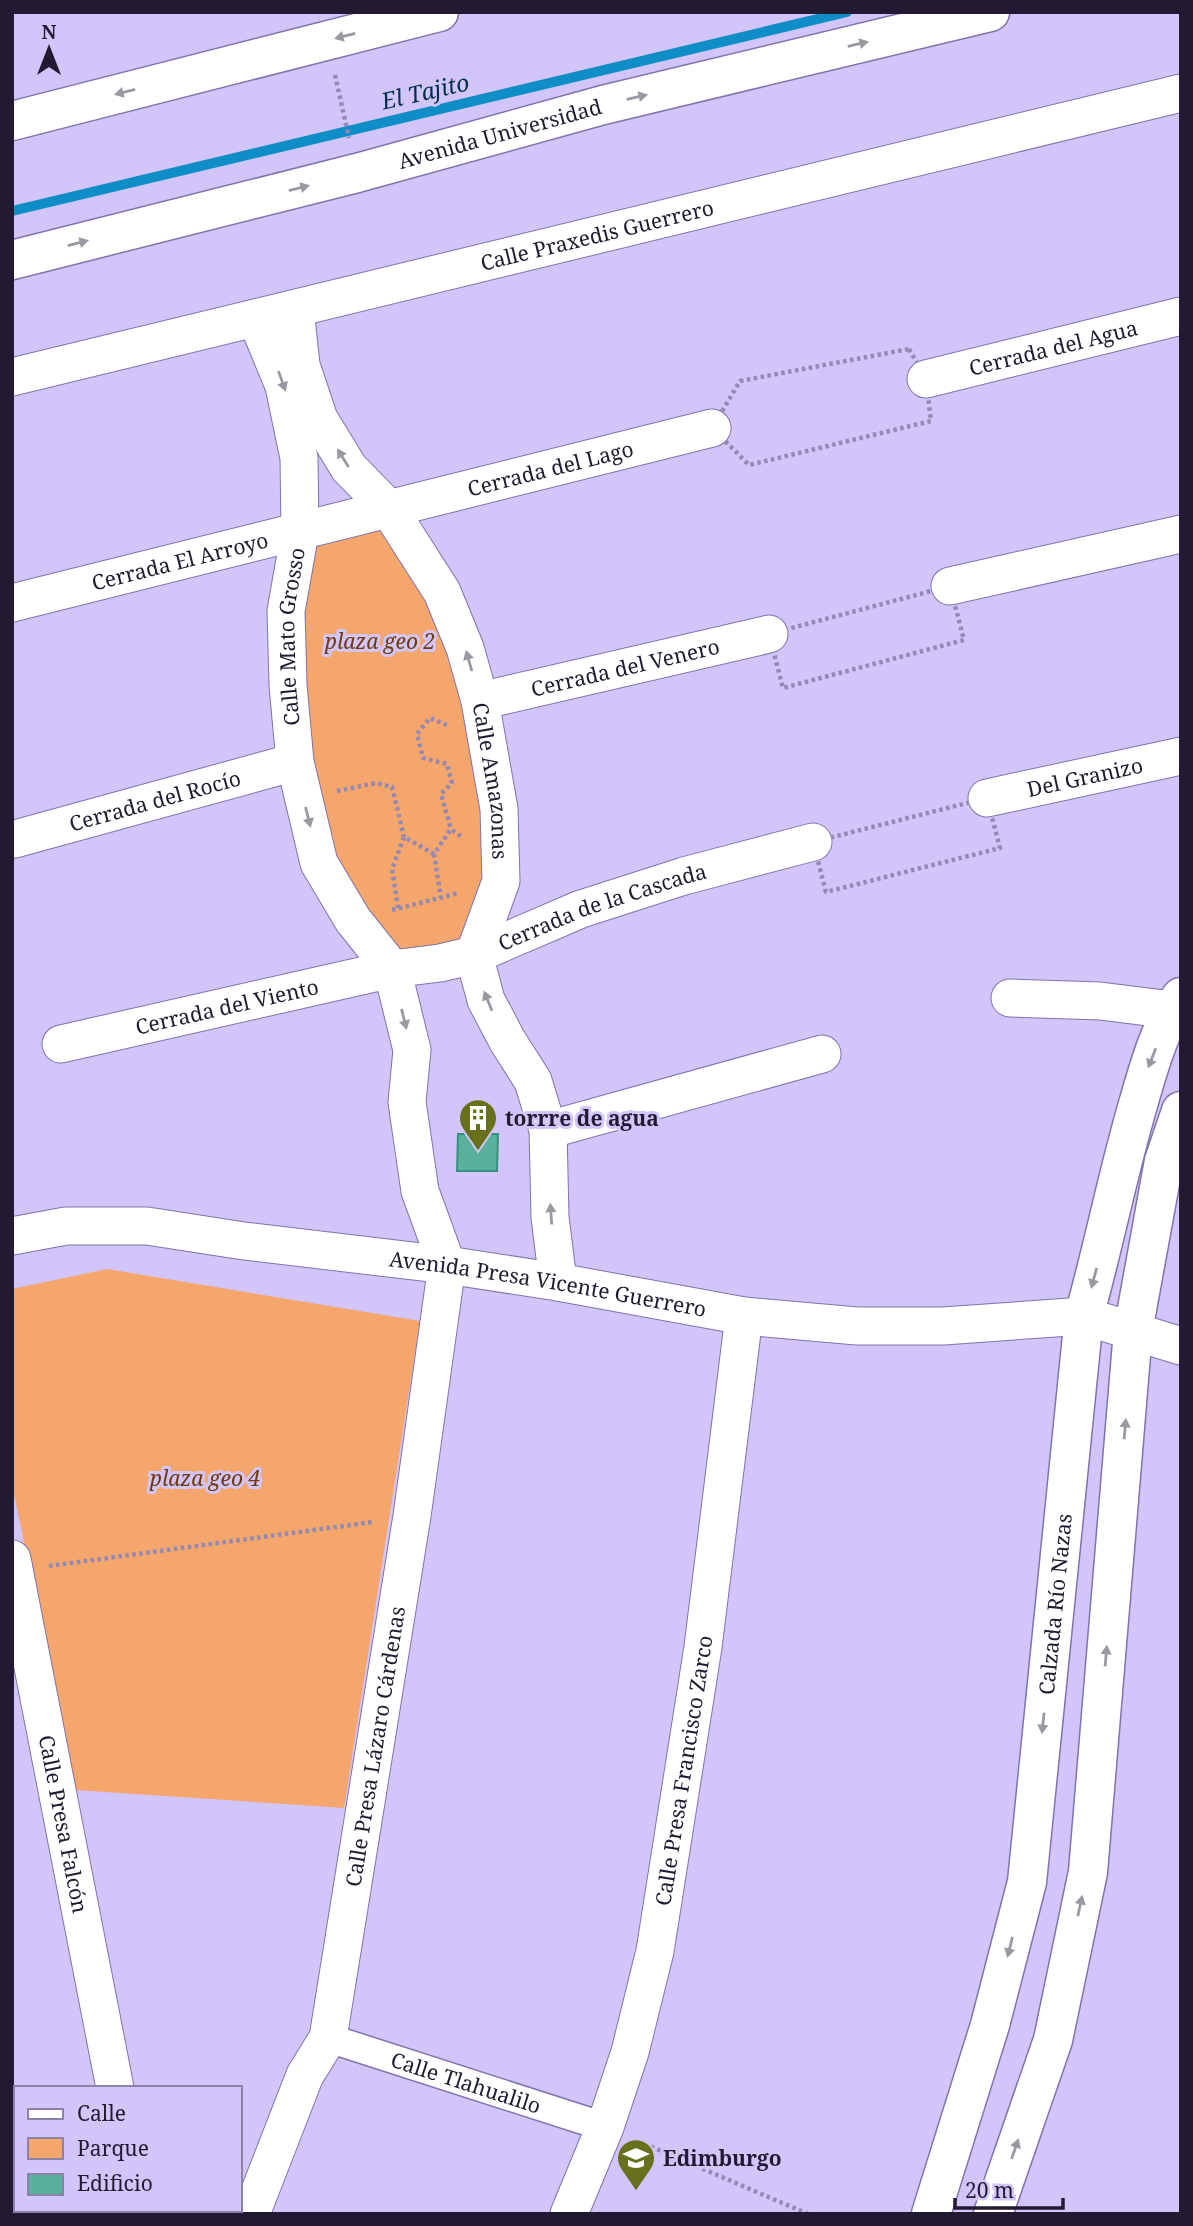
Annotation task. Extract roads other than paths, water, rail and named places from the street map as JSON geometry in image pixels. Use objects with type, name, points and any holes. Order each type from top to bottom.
[{"type":"street","name":"Avenida Universidad","points":[[12,260],[357,173],[603,105],[990,12]]},
{"type":"street","points":[[12,121],[421,14]]},
{"type":"street","name":"Calle Praxedis Guerrero","points":[[12,377],[1181,93]]},
{"type":"street","name":"Calle Amazonas","points":[[295,309],[301,365],[319,419],[349,468],[388,509],[442,592],[465,648],[480,701],[499,809],[500,881],[474,955]]},
{"type":"street","name":"Cerrada del Agua","points":[[926,379],[1181,316]]},
{"type":"street","name":"Calle Mato Grosso","points":[[256,318],[284,386],[299,458],[300,532],[286,611],[288,685],[299,780],[319,863],[354,920],[392,969],[412,1050],[407,1102],[420,1191],[447,1265]]},
{"type":"street","name":"Cerrada del Lago","points":[[388,509],[712,428]]},
{"type":"street","name":"Cerrada El Arroyo","points":[[12,603],[388,509]]},
{"type":"street","points":[[950,586],[1181,534]]},
{"type":"street","name":"Cerrada del Venero","points":[[480,701],[769,634]]},
{"type":"street","name":"Del Granizo","points":[[987,798],[1181,756]]},
{"type":"street","name":"Cerrada del Rocío","points":[[15,839],[299,780]]},
{"type":"street","name":"Cerrada de la Cascada","points":[[392,969],[474,955],[581,909],[684,876],[813,842]]},
{"type":"street","points":[[474,955],[486,1000],[507,1040],[533,1080],[548,1130],[550,1217],[558,1282]]},
{"type":"street","name":"Cerrada del Viento","points":[[61,1044],[392,969]]},
{"type":"street","points":[[1010,998],[1176,1003]]},
{"type":"street","name":"Calzada Río Nazas","points":[[931,2214],[990,2025],[1027,1882],[1084,1316],[1102,1251],[1123,1153],[1150,1064],[1176,1003]]},
{"type":"street","points":[[548,1130],[821,1054]]},
{"type":"street","points":[[993,2214],[1052,2040],[1088,1872],[1133,1331],[1172,1163],[1181,1111]]},
{"type":"street","points":[[1123,1153],[1172,1163]]},
{"type":"street","name":"Avenida Presa Vicente Guerrero","points":[[12,1236],[66,1226],[147,1226],[244,1241],[447,1265],[744,1316],[857,1326],[943,1326],[1084,1316]]},
{"type":"street","name":"Calle Presa Lázaro Cárdenas","points":[[251,2214],[305,2074],[328,2038],[412,1516],[447,1265]]},
{"type":"street","name":"Calle Presa Francisco Zarco","points":[[569,2214],[605,2127],[630,2052],[655,1951],[703,1647],[744,1316]]},
{"type":"street","points":[[1084,1316],[1181,1346]]},
{"type":"street","name":"Calle Presa Falcón","points":[[14,1565],[115,2086]]},
{"type":"street","name":"Calle Tlahualilo","points":[[328,2038],[605,2127]]},
{"type":"waterway","name":"El Tajito","points":[[12,211],[847,12]]},
{"type":"place","name":"torrre de agua","points":[[478,1152]]},
{"type":"place","name":"Edimburgo","points":[[636,2192]]},
{"type":"park label","name":"plaza geo 2","points":[[380,641]]},
{"type":"park label","name":"plaza geo 4","points":[[205,1478]]}]
